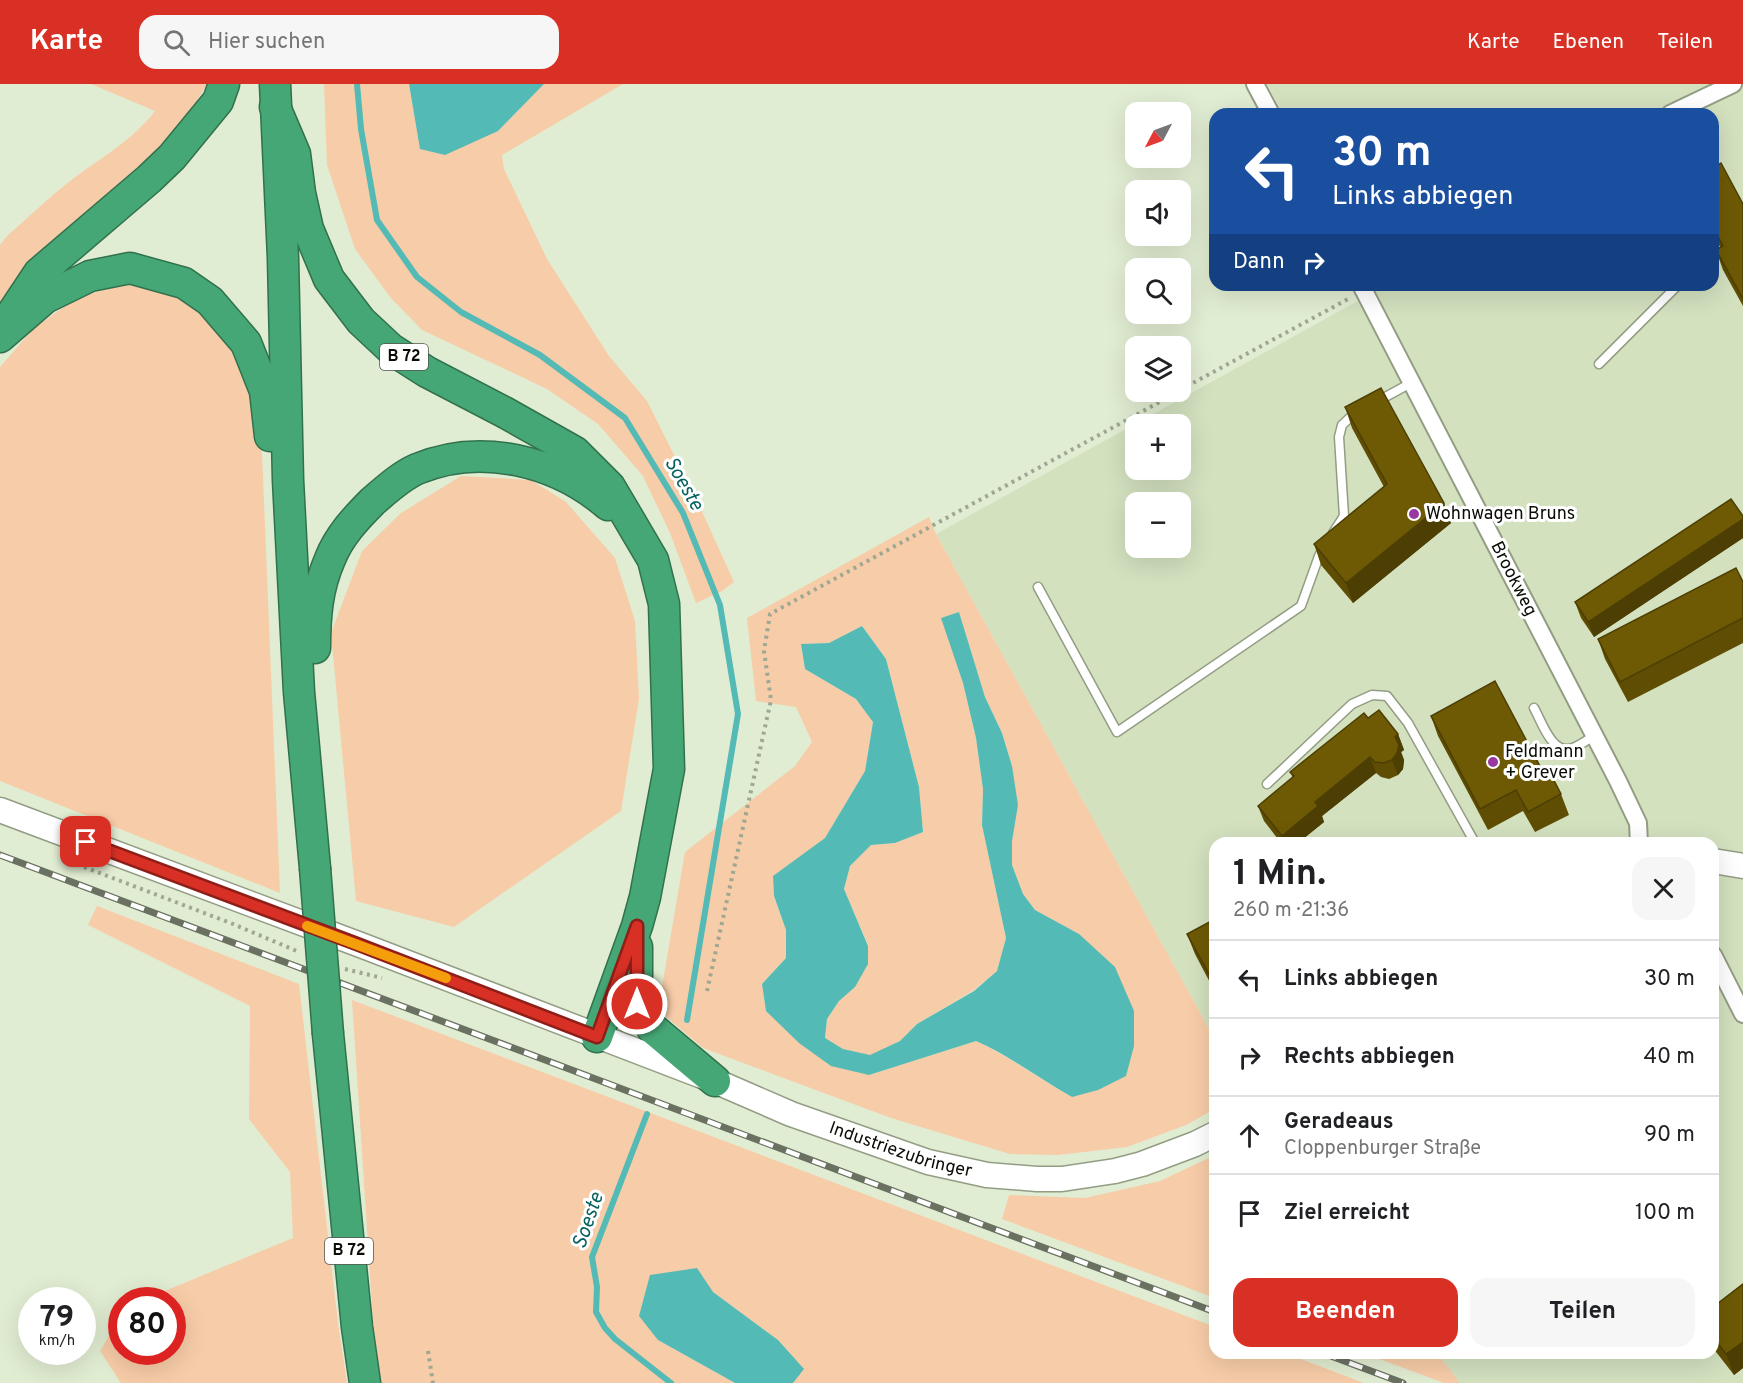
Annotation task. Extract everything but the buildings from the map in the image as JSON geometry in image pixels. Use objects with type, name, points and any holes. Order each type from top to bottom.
[{"type":"highway","points":[[0,332],[39,273],[172,157],[218,101],[224,84]]},
{"type":"highway","name":"B 72","points":[[275,96],[283,258],[288,480],[299,692],[328,1034],[357,1327],[366,1383]]},
{"type":"highway","name":"B 72","points":[[275,96],[295,154],[308,229],[329,279],[361,321],[391,349],[427,372],[575,452],[610,487],[632,526]]},
{"type":"highway","name":"B 72","points":[[0,337],[45,298],[90,276],[129,268],[184,283],[210,301],[246,344],[265,391],[268,432],[288,480]]},
{"type":"highway","points":[[299,692],[314,662],[315,608],[330,558],[354,519],[386,490],[416,470],[452,459],[493,456],[532,463],[577,482],[632,526],[653,560],[664,604],[669,769],[645,897],[637,926],[597,1037]]},
{"type":"highway","points":[[637,926],[637,1004],[652,1028],[715,1081]]},
{"type":"street","points":[[1255,84],[1268,108]]},
{"type":"street","points":[[1683,108],[1733,84]]},
{"type":"street","name":"Brookweg","points":[[1367,291],[1411,383],[1638,824],[1639,837]]},
{"type":"street","name":"Industriezubringer","points":[[0,810],[715,1081],[791,1113],[928,1162],[962,1171],[1012,1178],[1062,1179],[1115,1171],[1169,1154],[1209,1137]]},
{"type":"street","points":[[1719,862],[1743,866]]},
{"type":"street","points":[[1719,979],[1743,1014]]},
{"type":"lane","points":[[1599,364],[1672,291]]},
{"type":"lane","points":[[1371,404],[1411,383]]},
{"type":"lane","points":[[1038,587],[1117,732],[1301,606],[1319,556],[1344,516],[1339,437],[1342,425],[1351,415],[1361,410]]},
{"type":"lane","points":[[1267,784],[1352,704],[1372,695],[1387,696],[1408,723],[1472,837]]},
{"type":"lane","points":[[1534,708],[1553,743],[1560,747],[1572,748],[1594,736]]},
{"type":"path","points":[[1191,384],[1358,291]]},
{"type":"path","points":[[707,991],[771,700],[764,651],[770,614],[1159,402]]},
{"type":"path","points":[[428,1351],[433,1383]]},
{"type":"shaded area","points":[[91,84],[207,84],[183,124],[159,153],[0,312],[0,245],[7,236],[57,192],[127,139],[155,111]]},
{"type":"shaded area","points":[[324,84],[409,84],[420,148],[498,131],[544,84],[623,84],[502,155],[504,169],[547,259],[609,356],[647,401],[734,582],[722,591],[696,603],[670,533],[643,476],[598,424],[547,389],[422,330],[390,297],[355,249],[327,165]]},
{"type":"shaded area","points":[[1267,84],[1743,84],[1743,1383],[1460,1383],[1442,1359],[1719,1359],[1719,837],[1209,837],[1209,1029],[936,534],[1125,430],[1125,480],[1191,480],[1191,414],[1153,414],[1175,402],[1191,402],[1191,393],[1374,291],[1719,291],[1719,108],[1280,108]]},
{"type":"shaded area","points":[[128,283],[156,288],[209,309],[243,355],[261,428],[280,893],[0,781],[0,367],[33,329],[76,298]]},
{"type":"shaded area","points":[[461,476],[531,480],[566,502],[615,558],[635,621],[639,699],[621,811],[454,927],[356,901],[331,633],[362,551],[401,513]]},
{"type":"shaded area","points":[[929,517],[936,534],[1209,1029],[1209,1112],[1186,1125],[1127,1147],[1058,1155],[1010,1154],[891,1118],[703,1048],[658,1010],[685,852],[795,766],[812,742],[796,707],[756,701],[747,618]],"holes":[[[959,612],[985,697],[1002,733],[1012,766],[1012,865],[1023,894],[1035,910],[1079,934],[1072,1097],[976,1041],[869,1075],[766,1011],[762,984],[786,958],[786,930],[774,897],[773,877],[825,838],[865,771],[873,721],[856,699],[805,669],[801,644],[829,643],[862,626],[886,659],[919,787],[923,832],[895,843],[871,845],[850,866],[844,889],[868,945],[855,987],[839,1001],[827,1019],[825,1039],[843,1049],[870,1056],[900,1041],[917,1024],[974,990],[997,971],[1006,938],[982,825],[983,789],[976,738],[963,683],[942,618]]]},
{"type":"shaded area","points":[[97,906],[299,984],[347,1383],[121,1383],[109,1365],[186,1365],[186,1287],[174,1287],[293,1238],[290,1172],[249,1119],[250,1006],[88,925]]},
{"type":"shaded area","points":[[352,1000],[1209,1325],[1209,1359],[1301,1359],[1364,1383],[793,1383],[803,1369],[778,1340],[713,1292],[658,1340],[735,1383],[381,1383],[373,1321]]},
{"type":"shaded area","points":[[1209,1158],[1209,1296],[1002,1219],[1009,1195],[1085,1198],[1160,1181]]},
{"type":"shaded area","points":[[108,1337],[108,1363],[100,1351]]},
{"type":"shaded area","points":[[1379,1359],[1442,1359],[1460,1383],[1444,1383]]},
{"type":"water","points":[[409,84],[544,84],[498,131],[445,155],[420,149]]},
{"type":"water","points":[[959,612],[985,697],[1002,733],[1012,766],[1018,805],[1012,841],[1012,865],[1023,894],[1035,910],[1079,934],[1115,967],[1134,1011],[1134,1046],[1126,1076],[1098,1090],[1072,1097],[976,1041],[869,1075],[831,1066],[799,1043],[766,1011],[762,984],[786,958],[786,930],[774,896],[773,876],[825,838],[865,771],[873,722],[856,699],[805,669],[801,644],[829,643],[862,626],[886,659],[919,787],[923,832],[895,843],[871,845],[850,866],[844,889],[868,946],[868,964],[855,987],[839,1001],[827,1019],[825,1038],[843,1049],[870,1055],[900,1041],[917,1024],[974,991],[997,971],[1006,938],[982,825],[983,789],[976,738],[963,683],[941,618]]},
{"type":"water","points":[[697,1268],[713,1292],[778,1340],[804,1369],[793,1383],[735,1383],[658,1340],[639,1316],[650,1275]]},
{"type":"waterway","name":"Soeste","points":[[357,84],[361,129],[377,220],[417,277],[461,312],[540,355],[625,418],[683,513],[720,605],[738,714],[687,1020]]},
{"type":"waterway","name":"Soeste","points":[[647,1114],[592,1257],[597,1287],[596,1312],[605,1328],[615,1339],[671,1383]]},
{"type":"railway","points":[[0,855],[1209,1310]]},
{"type":"railway","points":[[1339,1359],[1403,1383]]},
{"type":"slow traffic","points":[[307,926],[446,978]]},
{"type":"place","name":"Wohnwagen Bruns","points":[[1414,514]]},
{"type":"place","name":"Feldmann + Grever","points":[[1493,762]]},
{"type":"route","points":[[86,842],[597,1037],[637,926],[637,1004]]}]
